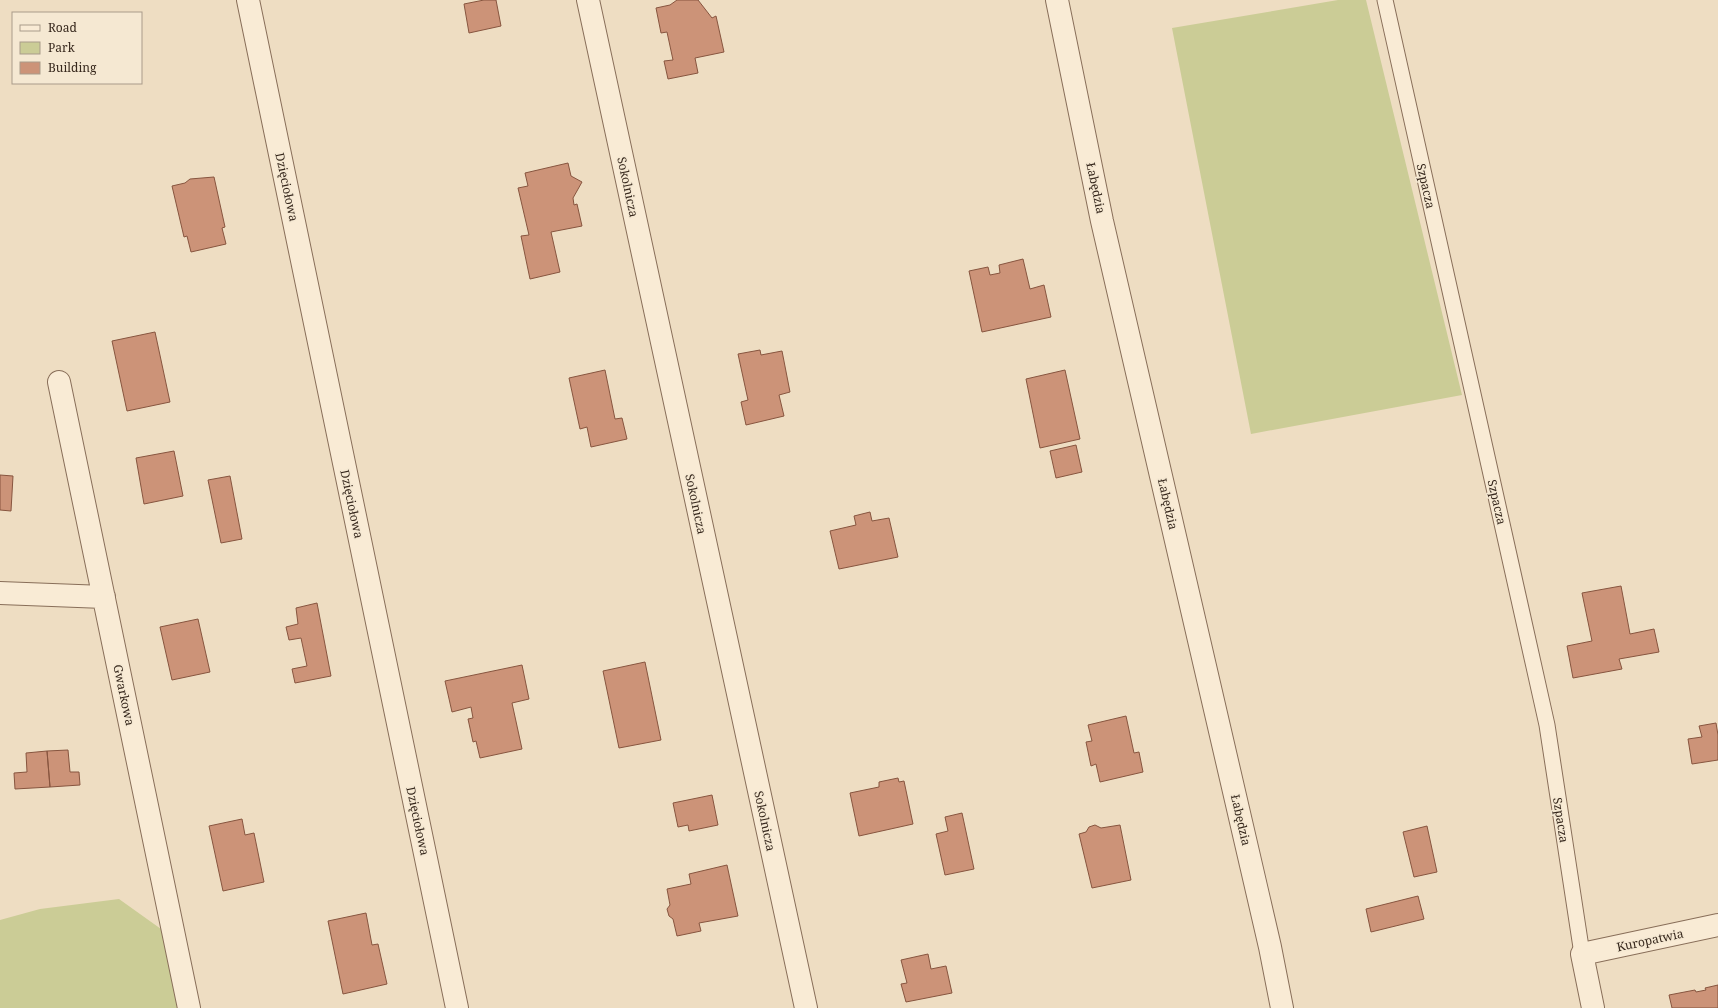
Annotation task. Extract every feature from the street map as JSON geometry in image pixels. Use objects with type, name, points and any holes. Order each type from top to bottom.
[{"type":"street","name":"Dzięciołowa","points":[[248,0],[457,1008]]},
{"type":"street","name":"Sokolnicza","points":[[588,0],[806,1008]]},
{"type":"street","name":"Łabędzia","points":[[1056,0],[1102,221],[1270,947],[1282,1008]]},
{"type":"street","name":"Gwarkowa","points":[[59,382],[189,1008]]},
{"type":"street","points":[[0,593],[104,597]]},
{"type":"street","name":"Kuropatwia","points":[[1582,954],[1718,926]]},
{"type":"street","name":"Szpacza","points":[[1582,954],[1592,1008]]},
{"type":"lane","name":"Szpacza","points":[[1385,0],[1547,725],[1582,954]]},
{"type":"green space","points":[[1338,0],[1366,0],[1462,395],[1251,434],[1172,28]]},
{"type":"green space","points":[[119,899],[168,934],[181,1008],[0,1008],[0,920],[40,909]]},
{"type":"building","points":[[484,0],[496,0],[501,26],[469,33],[464,4]]},
{"type":"building","points":[[677,0],[698,0],[712,18],[716,16],[724,52],[695,58],[698,73],[668,79],[664,61],[673,60],[667,32],[661,33],[656,8],[670,5]]},
{"type":"building","points":[[568,163],[571,176],[582,182],[573,198],[574,205],[577,204],[582,226],[551,232],[560,272],[530,279],[521,236],[529,235],[518,188],[528,186],[525,173]]},
{"type":"building","points":[[214,177],[225,227],[222,228],[226,244],[191,252],[187,236],[184,237],[172,186],[185,183],[190,179]]},
{"type":"building","points":[[1023,259],[1030,289],[1044,285],[1051,317],[982,332],[969,271],[988,267],[990,275],[1000,273],[999,265]]},
{"type":"building","points":[[155,332],[170,402],[127,411],[112,341]]},
{"type":"building","points":[[760,350],[761,355],[782,351],[790,392],[779,395],[784,416],[746,425],[741,402],[748,400],[738,354]]},
{"type":"building","points":[[605,370],[615,419],[622,418],[627,439],[591,447],[587,427],[580,429],[569,378]]},
{"type":"building","points":[[1065,370],[1080,439],[1040,448],[1026,379]]},
{"type":"building","points":[[1076,445],[1082,472],[1056,478],[1050,451]]},
{"type":"building","points":[[174,451],[183,496],[144,504],[136,458]]},
{"type":"building","points":[[0,475],[13,476],[11,511],[0,510]]},
{"type":"building","points":[[230,476],[242,539],[221,543],[208,480]]},
{"type":"building","points":[[870,512],[872,521],[889,518],[898,557],[839,569],[830,531],[856,525],[854,516]]},
{"type":"building","points":[[1621,586],[1630,634],[1654,629],[1659,652],[1619,659],[1622,669],[1573,678],[1567,646],[1592,641],[1582,593]]},
{"type":"building","points":[[317,603],[331,676],[295,683],[292,669],[307,666],[301,638],[289,640],[286,627],[298,624],[296,608]]},
{"type":"building","points":[[198,619],[210,672],[172,680],[160,627]]},
{"type":"building","points":[[645,662],[661,740],[619,748],[603,671]]},
{"type":"building","points":[[522,665],[529,699],[512,703],[522,749],[480,758],[476,741],[473,742],[468,719],[473,718],[471,707],[452,712],[445,681]]},
{"type":"building","points":[[1126,716],[1134,753],[1139,752],[1143,772],[1100,782],[1096,764],[1091,766],[1086,742],[1092,741],[1088,725]]},
{"type":"building","points":[[1716,723],[1718,735],[1718,760],[1692,764],[1688,739],[1702,737],[1699,726]]},
{"type":"building","points":[[68,750],[70,772],[79,772],[80,785],[50,787],[47,751]]},
{"type":"building","points":[[47,751],[50,787],[15,789],[14,773],[27,772],[26,753]]},
{"type":"building","points":[[898,778],[899,782],[904,781],[913,824],[859,836],[850,793],[879,787],[879,782]]},
{"type":"building","points":[[712,795],[718,825],[689,831],[688,825],[678,827],[673,803]]},
{"type":"building","points":[[962,813],[974,869],[945,875],[936,834],[948,831],[945,817]]},
{"type":"building","points":[[242,819],[245,835],[254,833],[264,882],[223,891],[209,826]]},
{"type":"building","points":[[1095,825],[1101,828],[1120,825],[1131,880],[1092,888],[1079,834],[1086,832],[1089,827]]},
{"type":"building","points":[[1427,826],[1437,872],[1414,877],[1403,832]]},
{"type":"building","points":[[727,865],[738,916],[699,923],[701,931],[677,936],[673,919],[669,916],[667,909],[670,905],[667,889],[691,884],[689,874]]},
{"type":"building","points":[[1418,896],[1424,919],[1371,932],[1366,909]]},
{"type":"building","points":[[366,913],[372,945],[378,944],[387,984],[343,994],[328,921]]},
{"type":"building","points":[[928,954],[931,969],[946,966],[952,993],[906,1002],[901,984],[907,983],[901,960]]},
{"type":"building","points":[[1718,985],[1718,1008],[1672,1008],[1669,995],[1695,990],[1696,992],[1706,990],[1705,988]]}]
